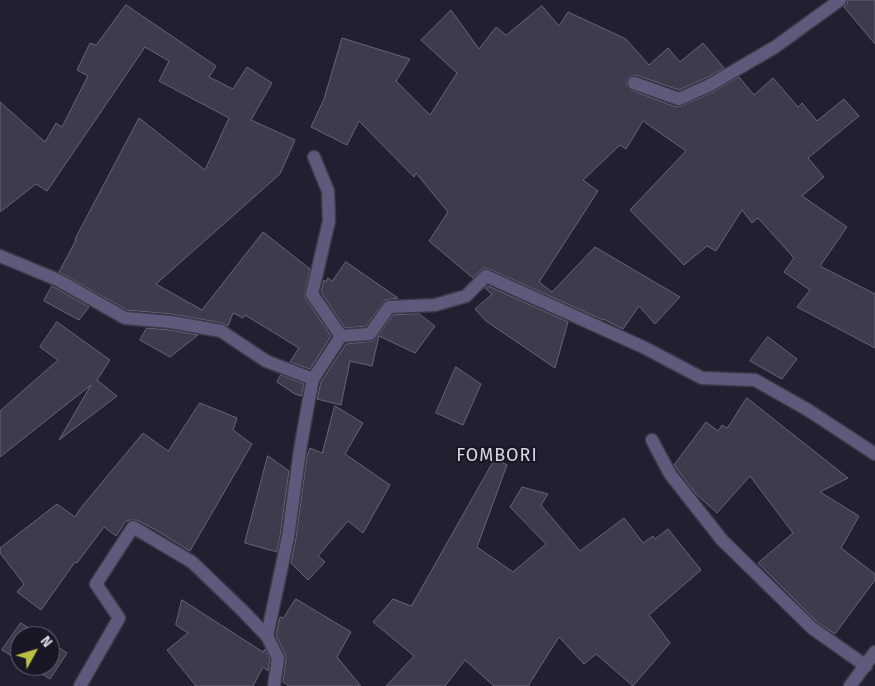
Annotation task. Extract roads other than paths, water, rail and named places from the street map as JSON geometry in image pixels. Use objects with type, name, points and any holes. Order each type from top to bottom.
[{"type":"street","points":[[634,82],[679,99],[710,86],[775,47],[840,0]]},
{"type":"street","points":[[314,157],[328,190],[330,221],[312,294],[341,336]]},
{"type":"street","points":[[0,256],[58,280],[125,318],[171,322],[221,331],[266,361],[313,379]]},
{"type":"street","points":[[341,336],[370,334],[389,307],[435,305],[466,296],[486,276],[643,347],[702,378],[755,380],[808,410],[875,454]]},
{"type":"street","points":[[267,636],[288,537],[308,399],[313,379],[341,336]]},
{"type":"street","points":[[652,440],[670,474],[722,540],[812,628],[866,666]]},
{"type":"street","points":[[80,686],[119,618],[96,584],[133,527],[192,562],[267,636],[278,658],[274,686]]},
{"type":"street","points":[[850,686],[875,652]]},
{"type":"district","name":"FOMBORI","points":[[497,456]]}]
